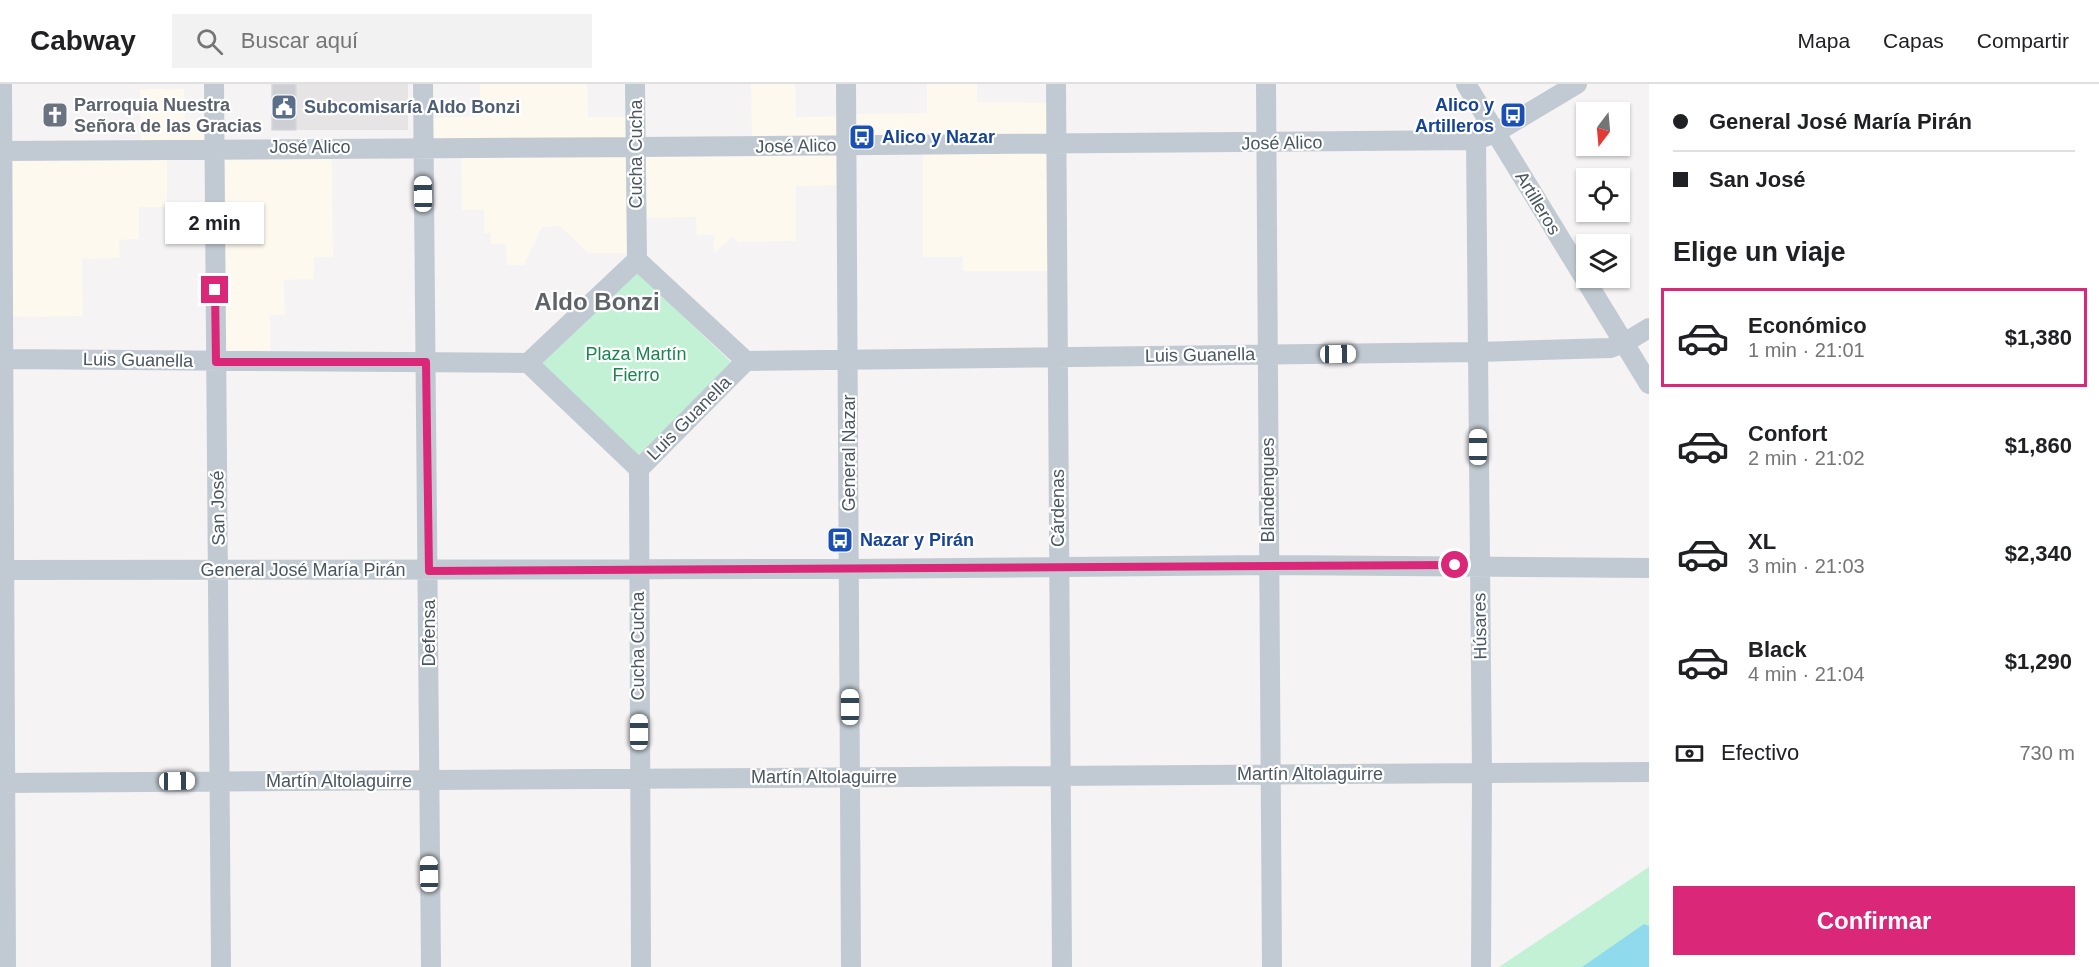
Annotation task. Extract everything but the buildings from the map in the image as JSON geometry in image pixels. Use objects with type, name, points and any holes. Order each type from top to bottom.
[{"type":"street","points":[[2,84],[2,783],[6,967]]},
{"type":"street","name":"San José","points":[[214,84],[221,967]]},
{"type":"street","name":"Defensa","points":[[423,84],[431,967]]},
{"type":"street","name":"Cucha Cucha","points":[[635,84],[637,260]]},
{"type":"street","name":"General Nazar","points":[[846,84],[851,967]]},
{"type":"street","name":"Cárdenas","points":[[1056,84],[1062,967]]},
{"type":"street","name":"Blandengues","points":[[1266,84],[1272,967]]},
{"type":"street","name":"Artilleros","points":[[1466,84],[1649,384]]},
{"type":"street","name":"José Alico","points":[[1,151],[214,148],[1266,144],[1476,140],[1496,133],[1576,84]]},
{"type":"street","name":"Húsares","points":[[1476,140],[1482,774],[1481,967]]},
{"type":"street","points":[[528,363],[637,260]]},
{"type":"street","name":"Luis Guanella","points":[[637,260],[746,361],[1478,352],[1610,348],[1624,343],[1649,328]]},
{"type":"street","name":"Luis Guanella","points":[[2,359],[528,363],[639,469],[746,361]]},
{"type":"street","name":"Cucha Cucha","points":[[639,469],[641,967]]},
{"type":"street","name":"General José María Pirán","points":[[2,570],[429,571],[1269,565],[1649,568]]},
{"type":"street","name":"Martín Altolaguirre","points":[[2,783],[1649,772]]},
{"type":"shaded area","points":[[296,84],[408,84],[408,130],[296,130]]},
{"type":"shaded area","points":[[480,84],[587,84],[588,117],[628,117],[627,137],[624,140],[436,140],[433,135],[433,118],[480,116]]},
{"type":"shaded area","points":[[751,84],[795,84],[796,117],[840,116],[837,137],[752,141]]},
{"type":"shaded area","points":[[927,84],[977,84],[977,102],[1050,103],[1049,136],[860,138],[856,135],[854,114],[927,113]]},
{"type":"shaded area","points":[[140,89],[184,89],[185,120],[208,119],[206,140],[141,143]]},
{"type":"shaded area","points":[[923,151],[1043,153],[1047,156],[1050,271],[963,271],[963,257],[923,257]]},
{"type":"shaded area","points":[[332,153],[333,257],[314,257],[314,279],[284,280],[285,315],[270,315],[270,354],[225,351],[221,166],[228,154]]},
{"type":"shaded area","points":[[622,153],[627,157],[631,253],[588,253],[560,226],[542,227],[524,265],[507,265],[506,244],[491,244],[491,233],[484,233],[484,210],[462,210],[461,154]]},
{"type":"shaded area","points":[[836,154],[839,158],[840,185],[796,186],[796,241],[738,242],[733,237],[714,253],[714,235],[697,235],[696,217],[642,218],[642,162],[646,156]]},
{"type":"shaded area","points":[[167,156],[167,207],[139,207],[139,239],[119,240],[120,258],[82,259],[83,316],[11,317],[9,165],[13,159]]},
{"type":"green space","name":"Plaza Martín Fierro","points":[[635,270],[734,365],[635,458],[538,363]]},
{"type":"green space","points":[[1649,867],[1649,967],[1499,967]]},
{"type":"water","points":[[1644,924],[1649,926],[1649,967],[1582,967]]},
{"type":"place","name":"Subcomisaría Aldo Bonzi","points":[[284,107]]},
{"type":"place","name":"Parroquia Nuestra Señora de las Gracias","points":[[55,115]]},
{"type":"place","name":"Alico y Artilleros","points":[[1513,115]]},
{"type":"place","name":"Alico y Nazar","points":[[862,137]]},
{"type":"place","name":"Nazar y Pirán","points":[[840,540]]},
{"type":"district","name":"Aldo Bonzi","points":[[597,302]]},
{"type":"route","points":[[215,290],[216,362],[426,362],[429,571],[1455,565]]}]
